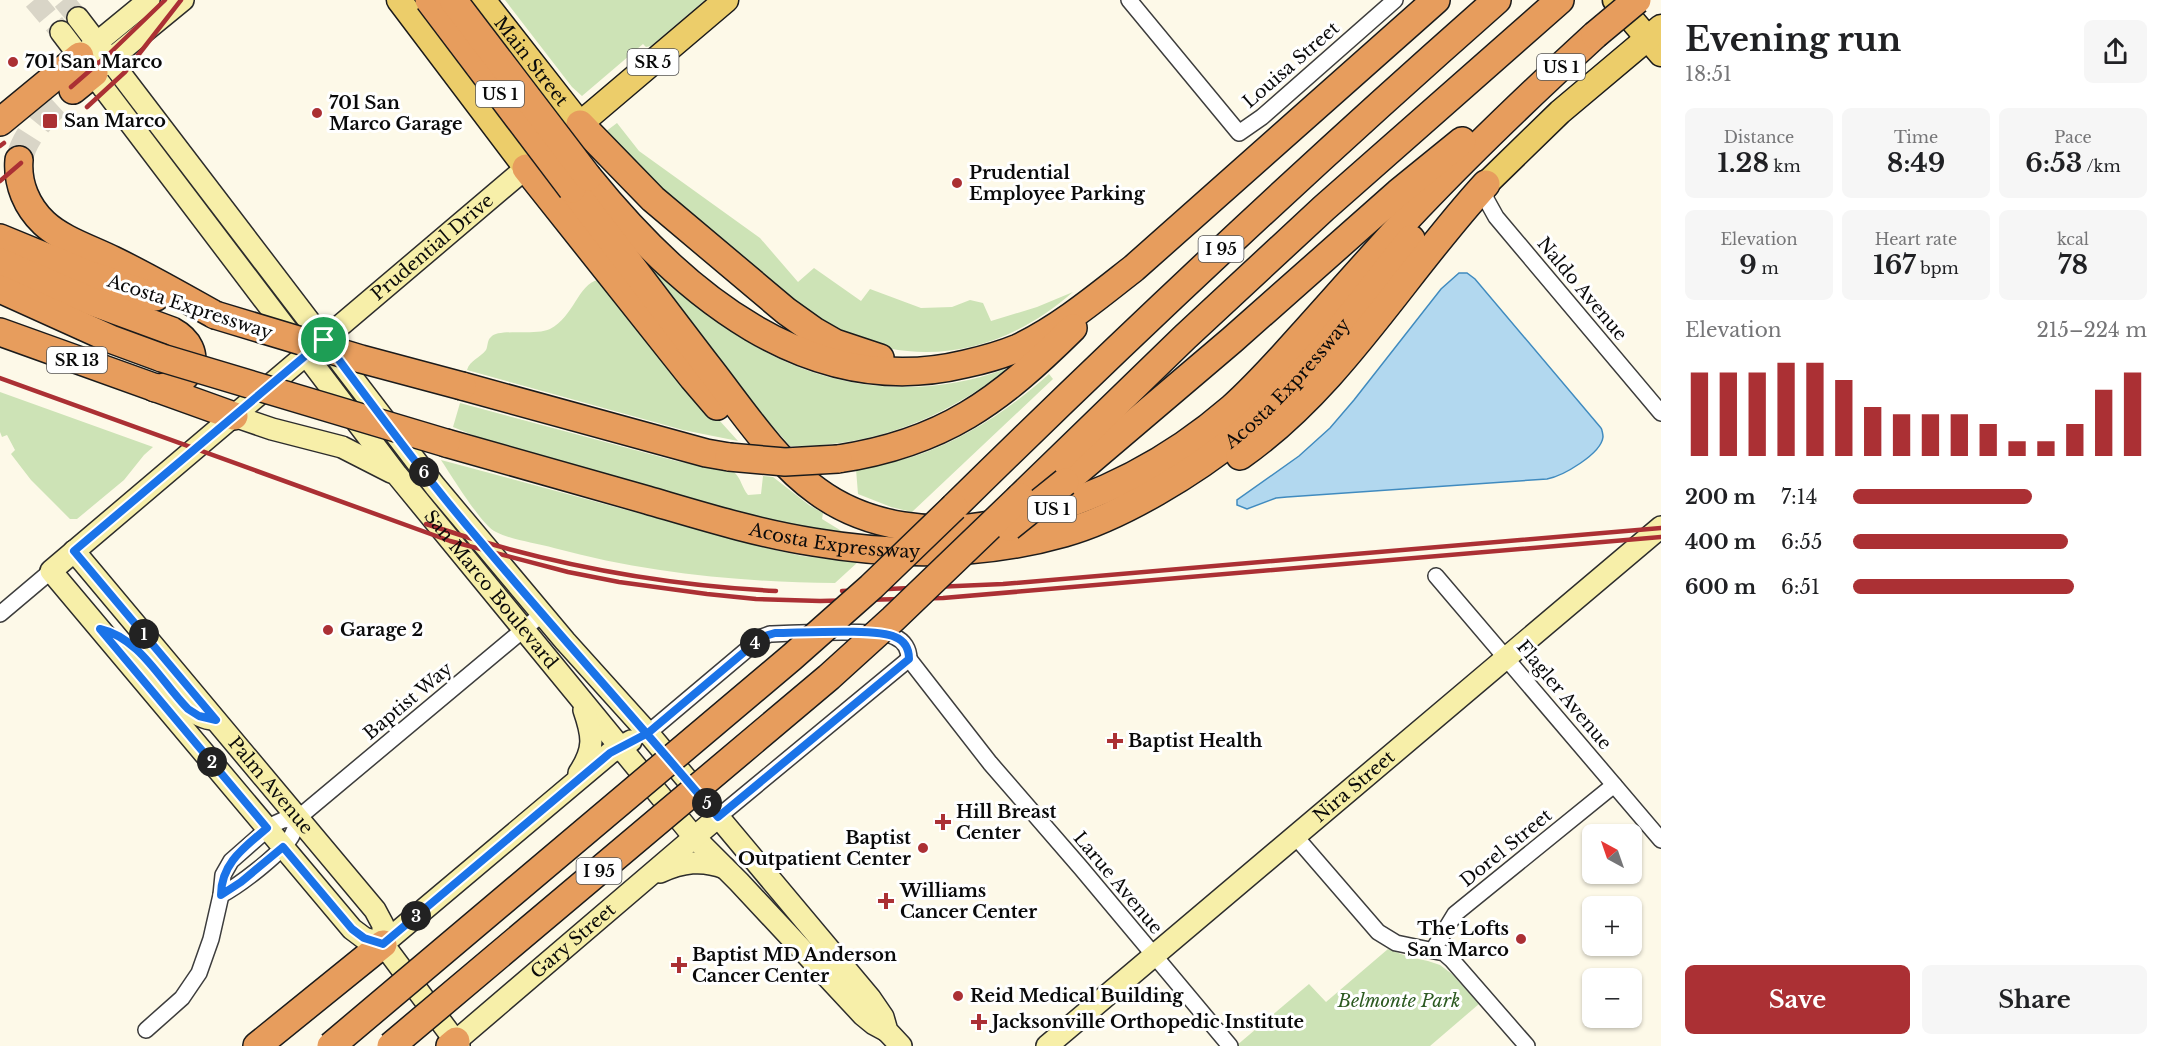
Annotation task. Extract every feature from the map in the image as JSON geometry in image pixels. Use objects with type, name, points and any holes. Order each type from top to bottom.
[{"type":"highway","name":"US 1","points":[[453,0],[580,183],[754,425],[794,470],[818,492],[840,505],[883,520],[916,528],[949,530],[985,526],[1048,511],[1085,498],[1127,479],[1190,441],[1246,394],[1421,204],[1526,99],[1595,35],[1637,0]]},
{"type":"highway","name":"US 1","points":[[418,4],[580,183],[622,218],[666,262],[724,309],[780,344],[809,356],[871,371],[921,372],[971,363],[1016,348],[1045,333],[1083,307],[1134,268],[1436,0]]},
{"type":"highway","name":"I 95","points":[[331,1046],[792,657],[871,587],[1192,275],[1497,0]]},
{"type":"highway","name":"I 95","points":[[391,1046],[799,703],[893,619],[1324,208],[1560,0]]},
{"type":"highway","points":[[893,619],[1065,482],[1232,340],[1398,193],[1595,35]]},
{"type":"highway","points":[[0,122],[91,64]]},
{"type":"highway","name":"Acosta Expressway","points":[[0,289],[113,340],[162,358],[446,443],[738,526],[831,545],[884,550],[943,551],[1017,543],[1067,532],[1111,514],[1177,479],[1227,444],[1263,413],[1308,366],[1526,99]]},
{"type":"highway","points":[[579,124],[653,199],[767,297],[814,331],[846,348],[884,359],[927,365],[971,363]]},
{"type":"highway","points":[[19,160],[24,194],[32,208],[48,226],[61,235],[141,274],[215,315]]},
{"type":"highway","points":[[526,168],[707,394],[768,456],[818,492]]},
{"type":"highway","points":[[1067,532],[1143,509],[1184,490],[1227,465],[1274,430],[1327,377],[1486,184]]},
{"type":"highway","name":"Acosta Expressway","points":[[0,238],[85,273],[361,359],[706,453],[729,458],[779,462],[838,459],[883,450],[917,440],[952,424],[979,409],[1030,370],[1134,268]]},
{"type":"highway","points":[[0,262],[93,302],[181,336],[191,350],[192,361],[189,371],[177,383],[165,388],[155,388]]},
{"type":"highway","points":[[0,308],[162,358]]},
{"type":"highway","name":"SR 13","points":[[0,332],[234,416]]},
{"type":"highway","points":[[257,1046],[383,944]]},
{"type":"main road","points":[[91,64],[149,0]]},
{"type":"main road","points":[[91,64],[183,0]]},
{"type":"main road","name":"Main Street","points":[[483,0],[579,124]]},
{"type":"main road","name":"Prudential Drive","points":[[51,571],[726,0]]},
{"type":"main road","points":[[1486,184],[1549,122],[1657,40],[1616,0]]},
{"type":"main road","points":[[418,4],[487,116],[526,168]]},
{"type":"main road","name":"San Marco Boulevard","points":[[78,18],[91,64],[397,475],[694,837],[726,868],[863,1015],[894,1038]]},
{"type":"main road","name":"San Marco Boulevard","points":[[61,32],[201,182],[435,486],[542,614],[648,733],[870,998],[894,1038]]},
{"type":"main road","points":[[487,116],[512,127],[522,125],[531,119],[538,112],[543,99],[540,75]]},
{"type":"main road","points":[[234,416],[272,429],[342,447],[397,475]]},
{"type":"main road","name":"Nira Street","points":[[1047,1046],[1661,527]]},
{"type":"main road","name":"Palm Avenue","points":[[74,551],[378,915],[384,931],[383,944]]},
{"type":"main road","name":"Palm Avenue","points":[[51,571],[352,929],[364,938],[383,944],[455,1044]]},
{"type":"main road","points":[[100,629],[116,634],[131,645],[188,709],[199,716],[216,720]]},
{"type":"main road","points":[[566,790],[585,764],[592,746],[591,730],[580,698]]},
{"type":"main road","points":[[383,944],[619,747],[648,733]]},
{"type":"main road","name":"Gary Street","points":[[455,1044],[718,817]]},
{"type":"main road","points":[[646,879],[672,867],[690,862],[706,862],[726,868]]},
{"type":"street","name":"Louisa Street","points":[[1129,0],[1239,133],[1262,117],[1395,0]]},
{"type":"street","name":"Naldo Avenue","points":[[1486,184],[1486,199],[1499,221],[1661,413]]},
{"type":"street","name":"Prudential Drive","points":[[0,614],[51,571]]},
{"type":"street","name":"Flagler Avenue","points":[[1436,576],[1661,840]]},
{"type":"street","name":"Baptist Way","points":[[221,895],[241,882],[283,847],[291,836],[298,818],[542,614]]},
{"type":"street","points":[[648,733],[762,637],[770,634],[887,634],[897,637],[904,643],[909,659]]},
{"type":"street","name":"Gary Street","points":[[718,817],[909,659]]},
{"type":"street","name":"Larue Avenue","points":[[909,659],[990,763],[1230,1046]]},
{"type":"street","name":"Dorel Street","points":[[1433,950],[1455,914],[1614,785]]},
{"type":"street","name":"Baptist Way","points":[[146,1030],[176,1004],[194,982],[211,939],[223,875],[231,861],[267,828],[283,820],[298,818]]},
{"type":"street","points":[[1295,836],[1378,932],[1396,943],[1444,953],[1527,1046]]},
{"type":"green space","points":[[505,0],[705,0],[651,46],[646,47],[643,44],[582,96],[572,87]]},
{"type":"green space","points":[[617,123],[639,151],[760,238],[798,282],[814,268],[861,301],[870,289],[921,308],[952,307],[970,300],[983,303],[991,321],[1037,307],[1073,292],[1023,327],[968,348],[939,352],[910,351],[880,347],[850,337],[810,317],[623,157],[605,132]]},
{"type":"green space","points":[[636,252],[696,305],[728,329],[790,364],[820,374],[851,382],[913,387],[944,384],[1005,369],[1006,371],[956,404],[904,427],[849,442],[790,446],[749,399]]},
{"type":"green space","points":[[598,280],[654,348],[738,441],[683,430],[467,370],[470,364],[484,353],[489,340],[495,334],[550,329],[565,317],[585,288]]},
{"type":"green space","points":[[1049,374],[1053,379],[912,512],[891,507],[858,494],[856,469],[908,458],[951,441],[986,422],[1018,400]]},
{"type":"green space","points":[[0,392],[153,447],[124,480],[77,519],[70,519],[31,480],[11,454],[15,450],[7,435],[2,437],[0,432]]},
{"type":"green space","points":[[460,403],[676,461],[734,472],[748,495],[761,494],[763,476],[773,477],[823,513],[822,519],[848,535],[777,525],[480,438],[453,427]]},
{"type":"green space","points":[[441,460],[771,549],[802,556],[858,562],[835,583],[764,581],[693,575],[589,557],[496,532],[483,520]]},
{"type":"green space","name":"Belmonte Park","points":[[1388,949],[1440,965],[1452,974],[1479,1004],[1430,1046],[1236,1046],[1309,984],[1326,1002]]},
{"type":"water","points":[[1459,273],[1467,273],[1475,279],[1601,428],[1603,437],[1596,450],[1571,469],[1547,479],[1276,498],[1247,509],[1237,505],[1237,500],[1299,456],[1330,428],[1441,289]]},
{"type":"tunnel","points":[[34,0],[61,32]]},
{"type":"tunnel","points":[[63,0],[78,18]]},
{"type":"tunnel","points":[[19,160],[22,149],[33,130],[73,90]]},
{"type":"railway","points":[[71,87],[165,0]]},
{"type":"railway","points":[[87,107],[125,72],[181,0]]},
{"type":"railway","points":[[0,146],[4,143]]},
{"type":"railway","points":[[0,181],[21,163]]},
{"type":"railway","points":[[0,378],[450,541],[568,572],[619,582],[756,599],[820,601],[943,598],[1661,537]]},
{"type":"railway","points":[[426,524],[511,550],[598,570],[687,583],[776,591]]},
{"type":"railway","points":[[842,591],[1003,584],[1661,528]]},
{"type":"place","name":"701 San Marco","points":[[13,62]]},
{"type":"place","name":"701 San Marco Garage","points":[[317,113]]},
{"type":"place","name":"San Marco","points":[[50,121]]},
{"type":"place","name":"Prudential Employee Parking","points":[[957,183]]},
{"type":"place","name":"Garage 2","points":[[328,630]]},
{"type":"place","name":"Baptist Health","points":[[1115,741]]},
{"type":"place","name":"Hill Breast Center","points":[[943,822]]},
{"type":"place","name":"Baptist Outpatient Center","points":[[923,848]]},
{"type":"place","name":"Williams Cancer Center","points":[[886,901]]},
{"type":"place","name":"The Lofts San Marco","points":[[1521,939]]},
{"type":"place","name":"Baptist MD Anderson Cancer Center","points":[[679,965]]},
{"type":"place","name":"Reid Medical Building","points":[[958,996]]},
{"type":"place","name":"Jacksonville Orthopedic Institute","points":[[979,1022]]},
{"type":"route","points":[[324,340],[74,551],[216,720],[199,716],[188,709],[124,638],[100,629],[267,828],[238,853],[225,869],[221,895],[241,882],[283,847],[357,934],[370,941],[383,944],[610,753],[648,733],[762,637],[775,633],[882,633],[901,640],[908,651],[909,659],[718,817],[648,733],[565,641],[480,541],[435,486],[324,340]]}]
